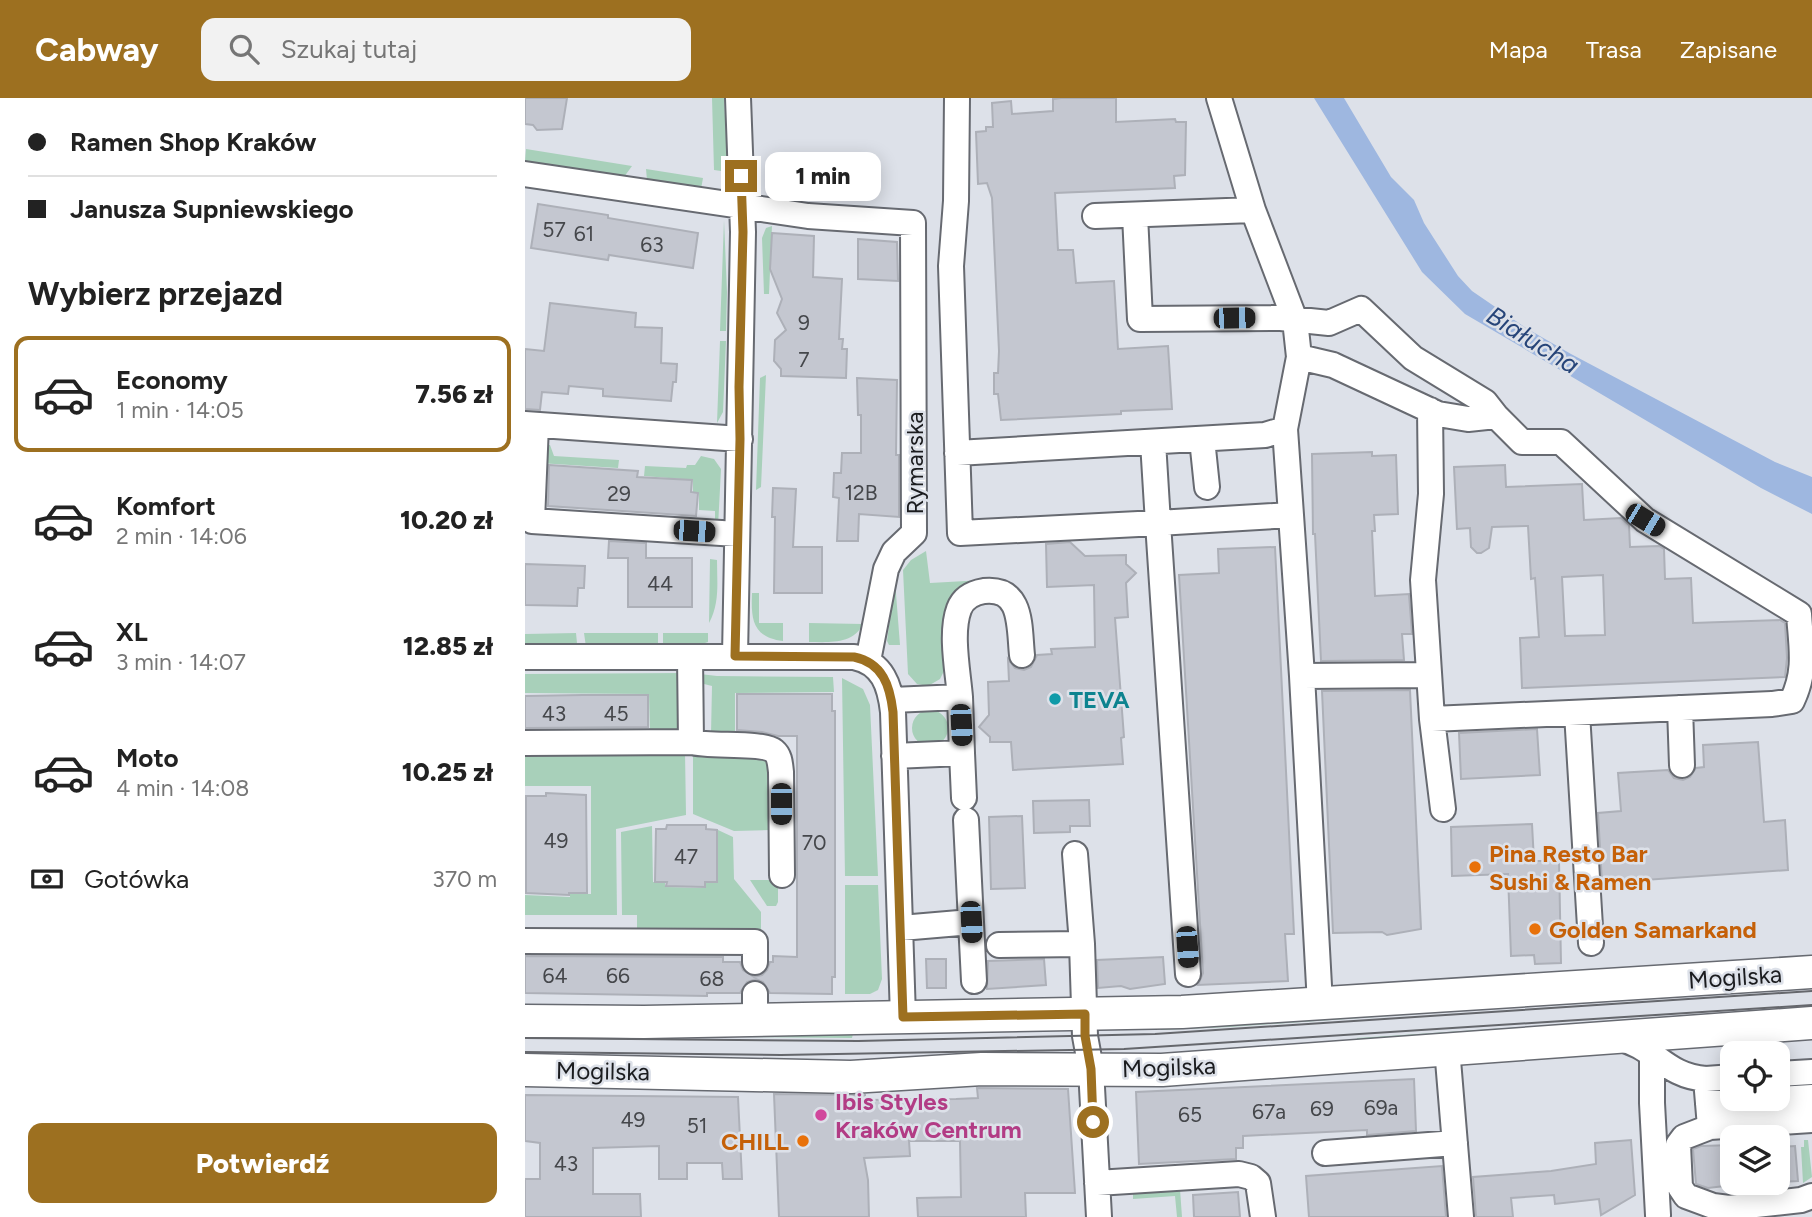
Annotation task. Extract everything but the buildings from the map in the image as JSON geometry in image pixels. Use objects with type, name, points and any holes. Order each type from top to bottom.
[{"type":"main road","name":"Mogilska","points":[[525,1021],[755,1007],[903,1017],[1182,1012],[1812,972]]},
{"type":"main road","name":"Mogilska","points":[[525,1070],[851,1077],[982,1069],[1161,1070],[1812,1023]]},
{"type":"street","points":[[735,656],[742,206],[738,98]]},
{"type":"street","points":[[957,98],[956,201],[951,266],[960,533],[1290,515]]},
{"type":"street","points":[[1219,98],[1253,210],[1295,320],[1299,357],[1285,429],[1320,1004]]},
{"type":"street","points":[[525,174],[742,206]]},
{"type":"street","name":"Rymarska","points":[[742,206],[808,216],[913,223],[914,533],[894,552],[886,569],[869,661]]},
{"type":"street","points":[[1095,216],[1253,210]]},
{"type":"street","points":[[1135,215],[1140,319],[1281,317],[1329,323],[1361,309],[1413,358],[1485,402],[1522,442],[1561,442],[1645,520],[1798,614],[1803,664],[1800,685],[1792,701],[1432,719]]},
{"type":"street","points":[[1299,357],[1333,365],[1438,414],[1468,419],[1496,416]]},
{"type":"street","points":[[1430,410],[1431,495],[1423,580],[1432,719],[1443,809]]},
{"type":"street","points":[[737,534],[532,521],[530,424],[740,439]]},
{"type":"street","points":[[957,453],[1265,435],[1285,429]]},
{"type":"street","points":[[1202,439],[1207,487]]},
{"type":"street","points":[[1153,442],[1188,974]]},
{"type":"street","points":[[974,981],[955,626],[963,601],[974,592],[995,590],[1008,595],[1018,612],[1022,655]]},
{"type":"street","points":[[525,657],[854,657],[869,661],[883,674],[892,701],[903,1017]]},
{"type":"street","points":[[690,657],[691,742]]},
{"type":"street","points":[[1302,676],[1429,674]]},
{"type":"street","points":[[892,701],[960,697]]},
{"type":"street","points":[[1680,708],[1682,765]]},
{"type":"street","points":[[1577,713],[1591,943]]},
{"type":"street","points":[[525,743],[691,742],[707,746],[764,746],[775,752],[781,772],[782,875]]},
{"type":"street","points":[[894,756],[962,753]]},
{"type":"street","points":[[1075,854],[1099,1217]]},
{"type":"street","points":[[901,928],[971,922]]},
{"type":"street","points":[[525,941],[755,942],[755,962]]},
{"type":"street","points":[[999,945],[1082,944]]},
{"type":"street","points":[[1610,1036],[1639,1044],[1664,1065],[1683,1076],[1720,1078]]},
{"type":"street","points":[[1447,1048],[1461,1217]]},
{"type":"street","points":[[1652,1055],[1658,1215]]},
{"type":"street","points":[[1790,1073],[1812,1072]]},
{"type":"street","points":[[1706,1079],[1709,1116]]},
{"type":"street","points":[[1790,1098],[1812,1097]]},
{"type":"street","points":[[1729,1111],[1709,1116],[1678,1145],[1681,1192],[1713,1206],[1729,1208],[1801,1200],[1812,1196]]},
{"type":"street","points":[[1709,1116],[1812,1120]]},
{"type":"street","points":[[1340,1145],[1455,1143]]},
{"type":"street","points":[[1097,1183],[1240,1174],[1251,1177],[1258,1183],[1263,1217]]},
{"type":"green space","points":[[712,98],[724,98],[728,172],[714,170]]},
{"type":"green space","points":[[526,149],[632,166],[624,177],[525,161]]},
{"type":"green space","points":[[646,169],[703,178],[701,189],[647,180]]},
{"type":"green space","points":[[724,220],[726,331],[720,331]]},
{"type":"green space","points":[[772,226],[769,294],[764,294],[762,238],[766,228]]},
{"type":"green space","points":[[720,341],[726,341],[723,412],[717,423]]},
{"type":"green space","points":[[766,375],[761,487],[756,490],[760,378]]},
{"type":"green space","points":[[545,445],[550,445],[554,456],[619,460],[618,468],[539,463]]},
{"type":"green space","points":[[701,456],[714,459],[721,469],[718,527],[715,527],[715,511],[699,510],[699,493],[693,492],[693,480],[644,476],[645,466],[686,468],[687,465],[695,465]]},
{"type":"green space","points":[[926,551],[930,583],[984,580],[943,652],[944,671],[940,679],[928,686],[917,684],[908,674],[903,570],[911,560]]},
{"type":"green space","points":[[710,559],[717,560],[717,584],[715,608],[709,623]]},
{"type":"green space","points":[[895,581],[900,645],[889,645],[887,641]]},
{"type":"green space","points":[[752,593],[759,593],[759,623],[783,623],[783,641],[765,635],[755,625]]},
{"type":"green space","points":[[809,623],[863,624],[859,631],[847,639],[809,642]]},
{"type":"green space","points":[[576,633],[577,643],[573,647],[525,647],[525,634]]},
{"type":"green space","points":[[584,633],[658,633],[658,644],[655,647],[586,647]]},
{"type":"green space","points":[[663,633],[708,633],[708,642],[699,645],[665,646]]},
{"type":"green space","points":[[682,673],[679,731],[650,735],[649,694],[525,693],[525,674]]},
{"type":"green space","points":[[700,674],[833,677],[834,692],[735,693],[735,733],[711,734],[712,686],[696,682]]},
{"type":"green space","points":[[842,678],[863,689],[870,705],[878,876],[845,876]]},
{"type":"green space","points":[[930,710],[943,715],[948,728],[943,741],[930,746],[917,741],[912,728],[917,715]]},
{"type":"green space","points":[[685,752],[686,815],[616,829],[617,915],[525,915],[525,895],[570,897],[570,894],[591,894],[591,786],[525,786],[525,754]]},
{"type":"green space","points":[[693,752],[753,752],[774,765],[770,830],[734,831],[693,814]]},
{"type":"green space","points":[[652,826],[653,882],[665,883],[665,887],[706,888],[706,883],[717,883],[718,830],[733,837],[734,879],[761,912],[761,936],[637,936],[637,915],[622,915],[621,832]]},
{"type":"green space","points":[[750,880],[778,880],[776,906],[767,906]]},
{"type":"green space","points":[[845,885],[878,885],[882,979],[878,990],[870,994],[845,994]]},
{"type":"green space","points":[[1812,987],[1229,1027],[1161,1030],[1160,1024]]},
{"type":"green space","points":[[1812,1008],[1356,1047],[1357,1038]]},
{"type":"green space","points":[[854,1029],[852,1038],[525,1035]]},
{"type":"green space","points":[[1804,1140],[1808,1140],[1812,1177],[1803,1183],[1801,1147],[1804,1147]]},
{"type":"green space","points":[[1180,1189],[1182,1217],[1177,1217],[1175,1196],[1133,1199],[1133,1193]]},
{"type":"water","name":"Białucha","points":[[1314,98],[1344,98],[1391,177],[1414,200],[1424,223],[1458,276],[1472,291],[1526,328],[1571,354],[1775,462],[1812,477],[1812,514],[1761,488],[1465,314],[1422,272]]},
{"type":"tram line","points":[[525,1038],[858,1041],[1155,1034],[1812,991]]},
{"type":"tram line","points":[[525,1052],[781,1055],[1124,1049],[1812,1005]]},
{"type":"place","name":"TEVA","points":[[1055,699]]},
{"type":"place","name":"Pina Resto Bar Sushi & Ramen","points":[[1475,867]]},
{"type":"place","name":"Golden Samarkand","points":[[1535,929]]},
{"type":"place","name":"Ibis Styles Kraków Centrum","points":[[821,1115]]},
{"type":"place","name":"CHILL","points":[[803,1141]]},
{"type":"route","points":[[741,176],[743,232],[735,656],[854,657],[869,661],[883,674],[893,712],[903,1017],[1085,1014],[1093,1122]]}]
